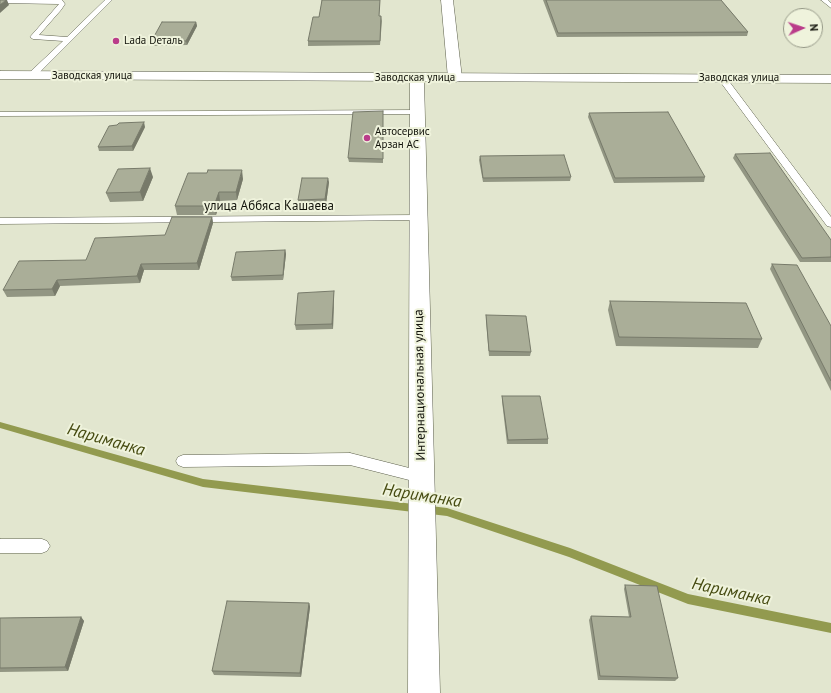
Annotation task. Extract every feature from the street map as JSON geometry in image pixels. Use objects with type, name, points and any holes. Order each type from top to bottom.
[{"type":"street","points":[[447,0],[455,78]]},
{"type":"street","name":"Заводская улица","points":[[0,75],[831,79]]},
{"type":"street","name":"Интернациональная улица","points":[[418,77],[424,693]]},
{"type":"lane","points":[[32,75],[109,0]]},
{"type":"lane","points":[[824,0],[831,6]]},
{"type":"lane","points":[[0,1],[60,1],[62,4],[58,10],[33,37],[69,39]]},
{"type":"lane","points":[[722,78],[831,224]]},
{"type":"lane","points":[[0,114],[418,112]]},
{"type":"lane","name":"улица Аббяса Кашаева","points":[[0,221],[419,218]]},
{"type":"lane","points":[[183,461],[350,459],[421,478]]},
{"type":"lane","points":[[0,546],[42,546]]},
{"type":"building","points":[[0,0],[6,0],[0,5]]},
{"type":"building","points":[[322,0],[380,0],[380,41],[308,41],[313,17],[319,17]]},
{"type":"building","points":[[546,0],[721,0],[748,32],[558,33]]},
{"type":"building","points":[[162,22],[196,22],[186,41],[151,42]]},
{"type":"building","name":"Автосервис Арзан АС","points":[[383,111],[383,159],[348,158],[353,112]]},
{"type":"building","points":[[668,112],[705,177],[615,178],[589,113]]},
{"type":"building","points":[[144,122],[132,146],[98,147],[109,126],[117,125],[119,123]]},
{"type":"building","points":[[770,153],[831,240],[831,257],[802,258],[735,154]]},
{"type":"building","points":[[564,155],[571,177],[483,178],[480,156]]},
{"type":"building","points":[[150,168],[140,192],[106,193],[118,169]]},
{"type":"building","points":[[208,170],[242,170],[236,192],[219,192],[214,206],[175,206],[188,173],[207,173]]},
{"type":"building","points":[[302,178],[328,178],[325,199],[298,200]]},
{"type":"building","points":[[172,217],[212,217],[197,263],[141,264],[137,276],[57,280],[52,289],[3,290],[19,261],[86,260],[95,238],[165,235]]},
{"type":"building","points":[[285,250],[283,275],[231,277],[236,252]]},
{"type":"building","points":[[772,264],[797,265],[831,326],[831,381]]},
{"type":"building","points":[[334,291],[332,324],[295,325],[298,293]]},
{"type":"building","points":[[610,301],[746,303],[762,339],[619,337]]},
{"type":"building","points":[[486,315],[526,316],[531,352],[489,351]]},
{"type":"building","points":[[502,396],[540,396],[548,439],[508,440]]},
{"type":"building","points":[[625,585],[657,586],[678,678],[600,676],[591,616],[631,617]]},
{"type":"building","points":[[227,601],[309,603],[300,673],[212,671]]},
{"type":"building","points":[[81,617],[65,667],[0,668],[0,618]]},
{"type":"waterway","name":"Нариманка","points":[[0,425],[203,483],[447,512],[570,553],[688,599],[831,628]]},
{"type":"place","name":"Lada Dеталь","points":[[116,41]]},
{"type":"place","name":"Автосервис Арзан АС","points":[[367,138]]}]
